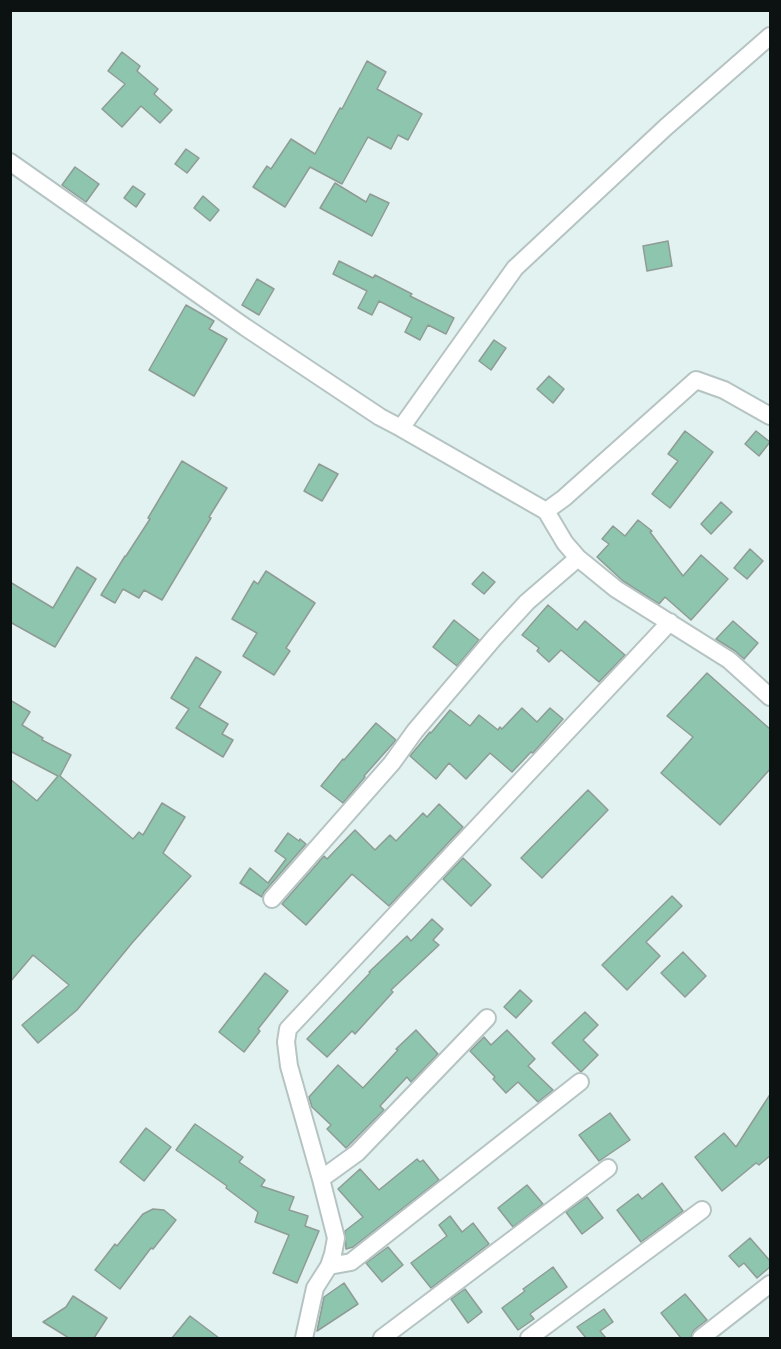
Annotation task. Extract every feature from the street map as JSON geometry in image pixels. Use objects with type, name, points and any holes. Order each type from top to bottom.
[{"type":"street","points":[[401,428],[515,268],[666,127],[771,36]]},
{"type":"street","points":[[10,162],[245,327],[380,417],[546,511],[565,543],[578,558],[616,589],[729,660],[771,697]]},
{"type":"street","points":[[546,511],[564,498],[696,380],[724,390],[771,416]]},
{"type":"street","points":[[272,899],[392,763],[415,731],[494,638],[527,603],[578,558]]},
{"type":"street","points":[[304,1338],[315,1288],[329,1266],[336,1238],[289,1066],[286,1042],[288,1029],[670,622]]},
{"type":"street","points":[[321,1179],[357,1154],[487,1018]]},
{"type":"street","points":[[329,1266],[351,1262],[580,1082]]},
{"type":"street","points":[[382,1338],[608,1168]]},
{"type":"street","points":[[529,1338],[702,1210]]},
{"type":"street","points":[[701,1338],[771,1284]]},
{"type":"building","points":[[122,52],[140,66],[137,71],[158,89],[154,94],[172,110],[160,123],[141,106],[122,127],[102,109],[125,84],[108,71]]},
{"type":"building","points":[[367,61],[386,72],[377,89],[422,114],[408,140],[398,135],[391,149],[368,137],[342,184],[310,167],[285,207],[253,187],[267,166],[271,169],[291,139],[315,154]]},
{"type":"building","points":[[186,149],[199,158],[187,173],[175,164]]},
{"type":"building","points":[[75,167],[99,184],[86,202],[62,185]]},
{"type":"building","points":[[335,183],[366,202],[370,194],[389,203],[372,236],[320,208]]},
{"type":"building","points":[[133,186],[145,194],[136,207],[124,198]]},
{"type":"building","points":[[203,196],[219,210],[210,221],[194,208]]},
{"type":"building","points":[[668,241],[672,266],[647,271],[643,246]]},
{"type":"building","points":[[339,261],[373,278],[375,275],[454,318],[446,334],[428,325],[420,340],[405,332],[412,318],[379,301],[372,315],[358,308],[367,291],[333,274]]},
{"type":"building","points":[[257,279],[274,289],[259,315],[242,305]]},
{"type":"building","points":[[186,305],[214,321],[209,329],[227,339],[194,396],[149,370]]},
{"type":"building","points":[[494,340],[506,348],[491,370],[479,361]]},
{"type":"building","points":[[549,376],[564,389],[553,403],[537,389]]},
{"type":"building","points":[[685,431],[713,452],[670,508],[652,494],[678,461],[668,454]]},
{"type":"building","points":[[756,431],[770,442],[759,456],[745,444]]},
{"type":"building","points":[[182,461],[227,488],[162,600],[144,590],[139,598],[123,589],[115,603],[101,595],[150,519],[148,518]]},
{"type":"building","points":[[319,464],[338,474],[322,501],[304,491]]},
{"type":"building","points":[[721,502],[732,512],[711,534],[701,524]]},
{"type":"building","points":[[638,520],[652,531],[650,532],[683,576],[701,555],[728,579],[691,620],[665,597],[659,604],[623,581],[597,557],[609,544],[602,539],[613,526],[625,536]]},
{"type":"building","points":[[750,549],[763,561],[747,579],[734,568]]},
{"type":"building","points":[[77,567],[96,579],[55,647],[10,622],[10,582],[53,608]]},
{"type":"building","points":[[266,571],[315,603],[286,648],[290,651],[274,675],[243,656],[257,633],[232,619],[254,581],[258,584]]},
{"type":"building","points":[[483,572],[495,582],[484,594],[472,584]]},
{"type":"building","points":[[548,605],[577,630],[585,621],[625,655],[599,682],[561,650],[549,662],[537,651],[539,648],[522,635]]},
{"type":"building","points":[[454,620],[479,640],[457,666],[433,647]]},
{"type":"building","points":[[733,621],[758,643],[744,659],[716,639]]},
{"type":"building","points":[[196,657],[221,672],[199,707],[228,724],[222,734],[233,740],[223,757],[176,728],[189,709],[171,698]]},
{"type":"building","points":[[707,673],[771,730],[771,768],[720,825],[661,773],[693,737],[667,716]]},
{"type":"building","points":[[10,700],[30,712],[22,725],[43,738],[42,740],[71,755],[60,776],[133,839],[139,832],[143,835],[162,803],[185,817],[163,853],[191,876],[77,1010],[38,1043],[22,1025],[69,985],[33,955],[10,982],[10,779],[37,801],[58,776],[10,751]]},
{"type":"building","points":[[522,708],[537,722],[550,708],[563,719],[533,753],[531,752],[512,772],[490,753],[466,779],[449,763],[436,779],[410,756],[450,710],[470,726],[479,715],[498,730],[500,727],[502,729]]},
{"type":"building","points":[[376,723],[396,740],[343,803],[321,786]]},
{"type":"building","points":[[588,790],[608,810],[542,878],[521,858]]},
{"type":"building","points":[[439,804],[463,827],[389,906],[352,874],[306,925],[282,904],[324,856],[327,859],[355,830],[375,850],[390,835],[396,841],[423,813],[427,817]]},
{"type":"building","points":[[288,833],[306,844],[262,897],[240,883],[250,868],[268,883],[286,859],[275,851]]},
{"type":"building","points":[[463,858],[491,885],[471,906],[443,879]]},
{"type":"building","points":[[672,896],[682,906],[646,942],[660,956],[627,990],[602,965]]},
{"type":"building","points":[[432,919],[443,929],[433,940],[439,945],[391,990],[393,992],[355,1034],[352,1031],[327,1057],[307,1039],[369,972],[407,936],[411,941]]},
{"type":"building","points":[[683,952],[706,976],[685,997],[661,973]]},
{"type":"building","points":[[265,973],[288,991],[258,1029],[260,1031],[244,1052],[219,1032]]},
{"type":"building","points":[[520,990],[532,1001],[516,1018],[504,1007]]},
{"type":"building","points":[[585,1012],[598,1025],[583,1040],[598,1055],[581,1072],[552,1043]]},
{"type":"building","points":[[416,1030],[438,1054],[411,1082],[407,1077],[380,1106],[384,1110],[346,1148],[327,1129],[331,1125],[312,1107],[309,1097],[338,1065],[363,1088],[398,1050],[396,1049]]},
{"type":"building","points":[[507,1030],[535,1059],[528,1066],[553,1090],[538,1102],[518,1082],[506,1093],[493,1079],[495,1077],[470,1051],[484,1037],[491,1045]]},
{"type":"building","points":[[771,1093],[771,1155],[759,1165],[756,1163],[722,1191],[695,1157],[724,1133],[736,1147]]},
{"type":"building","points":[[610,1113],[630,1140],[599,1161],[579,1135]]},
{"type":"building","points":[[195,1124],[243,1157],[239,1162],[265,1180],[261,1186],[294,1197],[289,1210],[308,1216],[305,1226],[319,1231],[297,1283],[273,1273],[289,1235],[255,1222],[258,1212],[226,1188],[227,1186],[176,1150]]},
{"type":"building","points":[[146,1128],[171,1147],[144,1181],[120,1162]]},
{"type":"building","points":[[417,1159],[420,1162],[423,1160],[439,1180],[353,1247],[346,1249],[345,1231],[363,1217],[338,1189],[360,1169],[379,1190]]},
{"type":"building","points":[[662,1183],[683,1211],[641,1242],[617,1210],[638,1194],[642,1199]]},
{"type":"building","points":[[527,1185],[543,1204],[513,1227],[498,1208]]},
{"type":"building","points":[[587,1197],[603,1218],[582,1234],[566,1212]]},
{"type":"building","points":[[153,1209],[164,1210],[176,1220],[120,1289],[95,1270],[143,1214]]},
{"type":"building","points":[[450,1216],[462,1232],[473,1223],[489,1244],[431,1288],[411,1263],[447,1236],[439,1225]]},
{"type":"building","points":[[750,1238],[771,1262],[771,1266],[757,1278],[744,1263],[739,1267],[729,1256]]},
{"type":"building","points":[[388,1247],[403,1265],[382,1282],[366,1263]]},
{"type":"building","points":[[553,1267],[567,1287],[530,1314],[534,1319],[518,1330],[502,1308]]},
{"type":"building","points":[[344,1283],[358,1304],[317,1331],[324,1297]]},
{"type":"building","points":[[465,1289],[482,1312],[468,1323],[451,1299]]},
{"type":"building","points":[[685,1294],[707,1320],[694,1330],[691,1338],[681,1338],[661,1313]]},
{"type":"building","points":[[73,1296],[107,1318],[94,1338],[69,1338],[43,1322],[66,1307]]},
{"type":"building","points":[[604,1309],[613,1322],[600,1331],[606,1338],[586,1338],[577,1327]]},
{"type":"building","points":[[190,1316],[219,1338],[172,1338]]}]
